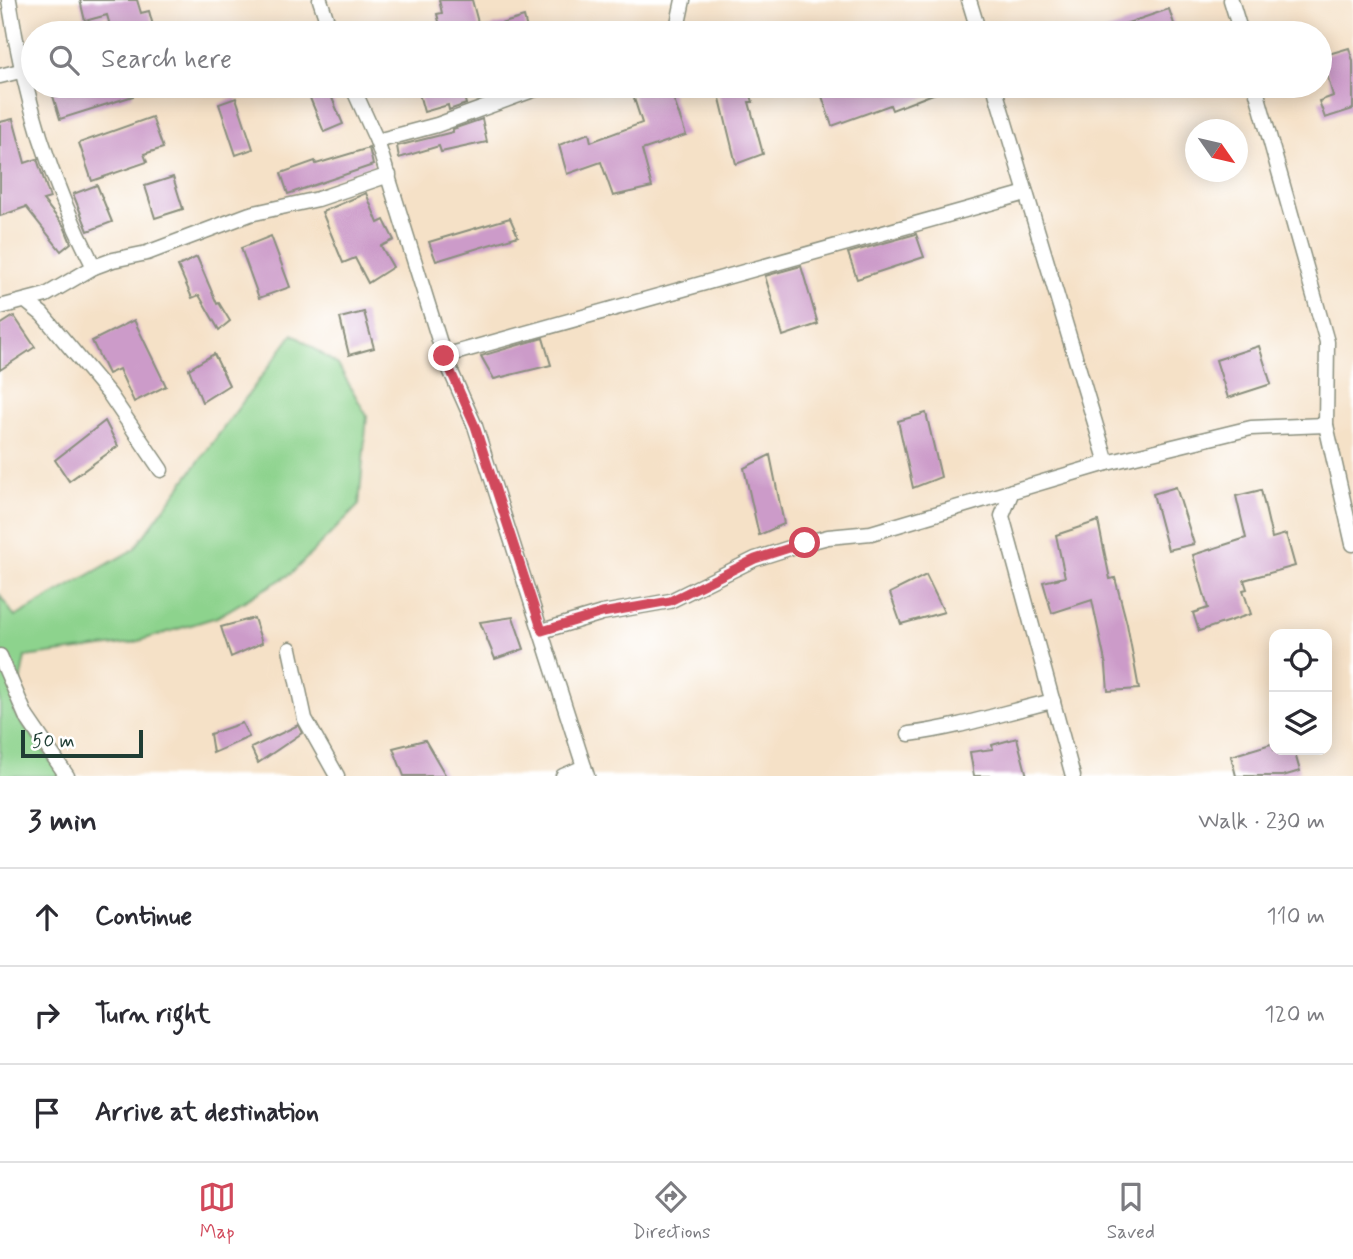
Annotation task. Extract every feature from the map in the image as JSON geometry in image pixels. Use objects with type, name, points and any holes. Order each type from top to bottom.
[{"type":"street","points":[[9,0],[21,75]]},
{"type":"street","points":[[320,0],[327,21]]},
{"type":"street","points":[[679,21],[683,0]]},
{"type":"street","points":[[969,0],[975,21]]},
{"type":"street","points":[[1231,0],[1237,21]]},
{"type":"street","points":[[0,76],[20,71]]},
{"type":"street","points":[[27,98],[38,137],[94,267]]},
{"type":"street","points":[[357,98],[389,175],[444,356],[475,426],[585,771],[563,776]]},
{"type":"street","points":[[377,141],[437,125],[511,98]]},
{"type":"street","points":[[998,98],[1107,463]]},
{"type":"street","points":[[1258,98],[1327,342],[1325,425],[1353,544]]},
{"type":"street","points":[[0,307],[46,295],[94,267],[147,253],[250,214],[318,198],[389,175]]},
{"type":"street","points":[[444,356],[1026,193]]},
{"type":"street","points":[[42,314],[46,295]]},
{"type":"street","points":[[26,302],[42,314],[110,395],[161,470]]},
{"type":"street","points":[[542,631],[602,613],[670,601],[755,559],[805,543],[828,537],[871,534],[1107,463],[1251,428],[1325,425]]},
{"type":"street","points":[[1012,491],[1002,516],[1073,776]]},
{"type":"street","points":[[290,649],[305,719],[337,776]]},
{"type":"street","points":[[0,656],[26,716],[67,776]]},
{"type":"street","points":[[909,734],[950,730],[989,716],[1053,701]]},
{"type":"green space","points":[[293,334],[338,365],[367,416],[359,505],[292,573],[217,617],[132,643],[25,657],[14,712],[62,776],[0,776],[0,595],[15,617],[134,549]]},
{"type":"building","points":[[80,0],[137,0],[141,13],[149,11],[152,21],[109,21],[107,15],[85,21]]},
{"type":"building","points":[[439,0],[472,0],[478,21],[439,21],[437,14],[442,13]]},
{"type":"building","points":[[1169,9],[1173,21],[1134,21]]},
{"type":"building","points":[[1349,48],[1353,61],[1353,109],[1325,118],[1319,101],[1333,96],[1332,53]]},
{"type":"building","points":[[54,98],[127,98],[60,119]]},
{"type":"building","points":[[236,98],[253,149],[236,155],[219,104]]},
{"type":"building","points":[[310,98],[332,98],[343,124],[324,132]]},
{"type":"building","points":[[420,98],[464,98],[466,104],[449,110],[448,105],[424,112]]},
{"type":"building","points":[[634,98],[673,98],[686,135],[642,150],[652,187],[613,196],[601,162],[567,174],[559,145],[589,133],[591,142],[642,123]]},
{"type":"building","points":[[720,98],[752,98],[753,102],[749,102],[763,154],[736,164]]},
{"type":"building","points":[[823,98],[923,98],[892,110],[890,105],[832,126]]},
{"type":"building","points":[[152,117],[163,148],[144,154],[147,162],[92,181],[79,143]]},
{"type":"building","points":[[13,119],[25,163],[37,159],[50,198],[43,200],[64,226],[71,243],[61,251],[26,207],[0,216],[0,122]]},
{"type":"building","points":[[482,119],[487,142],[441,152],[439,146],[399,158],[397,146],[453,132],[453,129]]},
{"type":"building","points":[[369,148],[373,165],[288,194],[281,173],[315,161],[316,164]]},
{"type":"building","points":[[173,177],[183,209],[155,218],[145,186]]},
{"type":"building","points":[[97,185],[112,222],[88,231],[73,194]]},
{"type":"building","points":[[366,193],[378,223],[384,220],[394,240],[381,246],[393,267],[368,283],[355,258],[343,263],[322,212]]},
{"type":"building","points":[[510,218],[518,236],[436,261],[429,242]]},
{"type":"building","points":[[916,234],[924,257],[857,279],[848,253]]},
{"type":"building","points":[[271,236],[290,287],[259,298],[241,248]]},
{"type":"building","points":[[197,257],[217,304],[219,303],[230,321],[219,330],[199,295],[192,298],[178,266]]},
{"type":"building","points":[[801,266],[818,324],[783,336],[765,276]]},
{"type":"building","points":[[364,312],[374,348],[349,355],[340,318]]},
{"type":"building","points":[[14,316],[35,347],[0,370],[0,325]]},
{"type":"building","points":[[134,320],[166,386],[134,402],[119,369],[108,374],[92,341]]},
{"type":"building","points":[[543,338],[551,365],[494,379],[481,356]]},
{"type":"building","points":[[1259,346],[1271,384],[1228,398],[1216,360]]},
{"type":"building","points":[[214,354],[229,385],[202,402],[189,369]]},
{"type":"building","points":[[926,413],[941,477],[913,488],[898,421]]},
{"type":"building","points":[[105,421],[118,446],[69,481],[55,460]]},
{"type":"building","points":[[770,455],[784,524],[759,535],[744,468]]},
{"type":"building","points":[[1176,487],[1194,544],[1168,550],[1153,494]]},
{"type":"building","points":[[1261,490],[1272,538],[1286,534],[1295,566],[1244,580],[1247,589],[1243,590],[1251,614],[1199,631],[1193,613],[1208,608],[1193,555],[1246,538],[1236,496]]},
{"type":"building","points":[[1098,521],[1110,579],[1115,578],[1127,624],[1139,689],[1108,691],[1106,666],[1092,600],[1052,613],[1043,582],[1065,577],[1056,535]]},
{"type":"building","points":[[926,575],[944,612],[901,624],[890,593]]},
{"type":"building","points":[[513,617],[524,649],[495,659],[480,622]]},
{"type":"building","points":[[254,618],[262,643],[231,657],[221,627]]},
{"type":"building","points":[[242,723],[249,737],[213,753],[210,734]]},
{"type":"building","points":[[298,725],[302,733],[258,763],[251,748]]},
{"type":"building","points":[[1017,738],[1027,776],[974,776],[970,752],[993,749],[992,745]]},
{"type":"building","points":[[425,740],[446,776],[404,776],[393,748]]},
{"type":"building","points":[[1269,745],[1269,755],[1295,755],[1300,771],[1283,776],[1236,776],[1231,756]]},
{"type":"route","points":[[444,356],[475,426],[542,631],[602,613],[670,601],[755,559],[805,543]]}]
